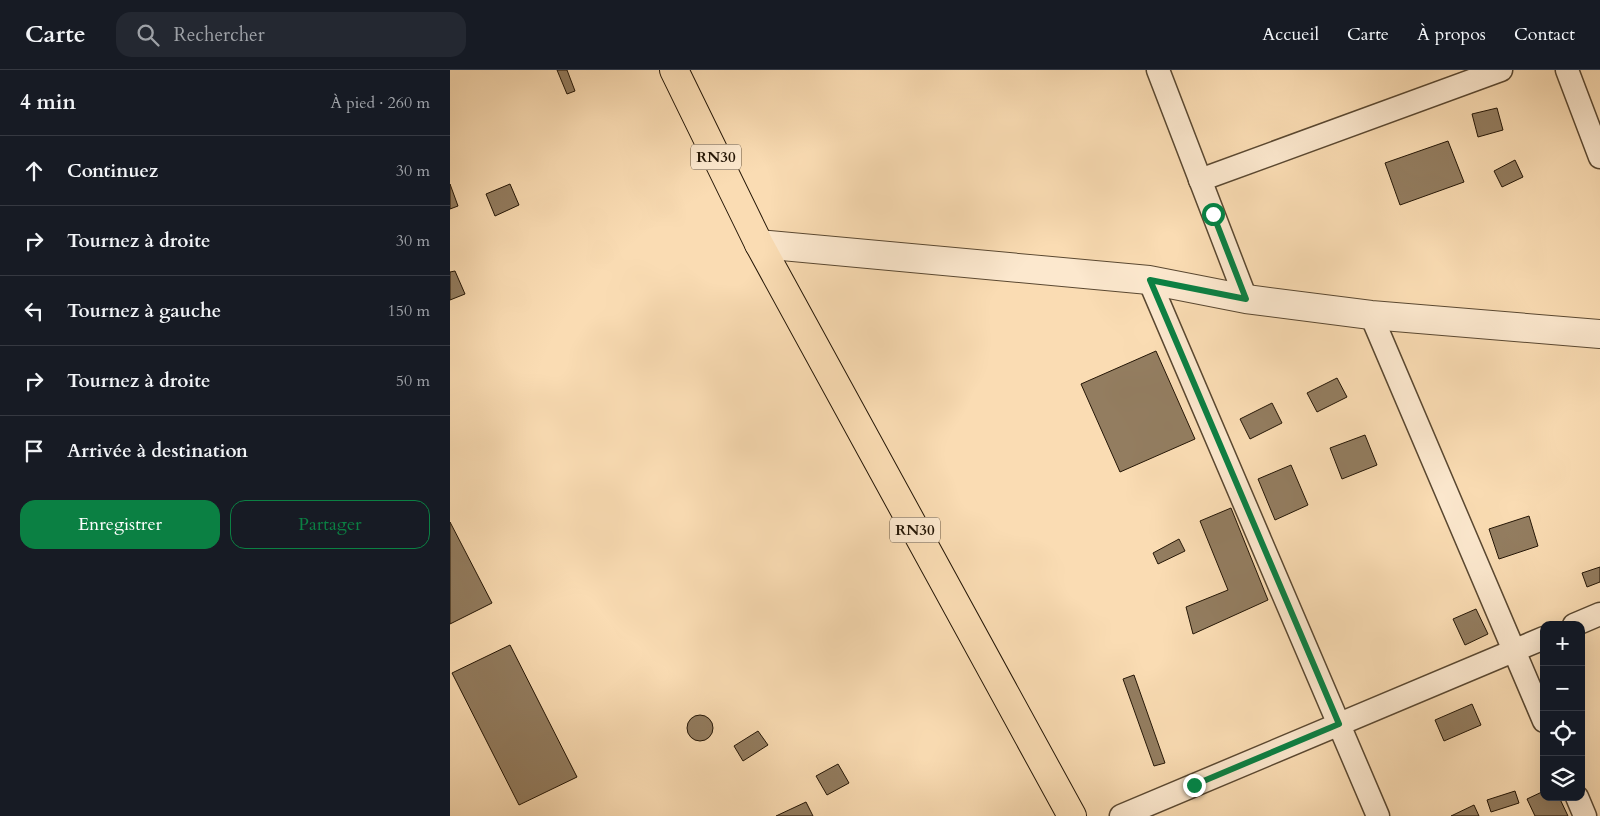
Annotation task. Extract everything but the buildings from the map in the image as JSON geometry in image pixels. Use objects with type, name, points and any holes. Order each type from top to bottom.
[{"type":"main road","name":"RN30","points":[[674,70],[759,244],[1072,816]]},
{"type":"street","points":[[1158,70],[1246,299]]},
{"type":"street","points":[[1200,180],[1501,70]]},
{"type":"street","points":[[1567,70],[1600,157]]},
{"type":"street","points":[[759,244],[1150,280],[1246,299],[1370,315],[1600,334]]},
{"type":"street","points":[[1150,280],[1378,816]]},
{"type":"street","points":[[1370,315],[1540,711]]},
{"type":"street","points":[[1583,621],[1600,614]]},
{"type":"street","points":[[1121,816],[1540,640]]},
{"type":"street","points":[[1578,801],[1584,816]]},
{"type":"route","points":[[1194,785],[1339,724],[1150,280],[1246,299],[1213,214]]}]
